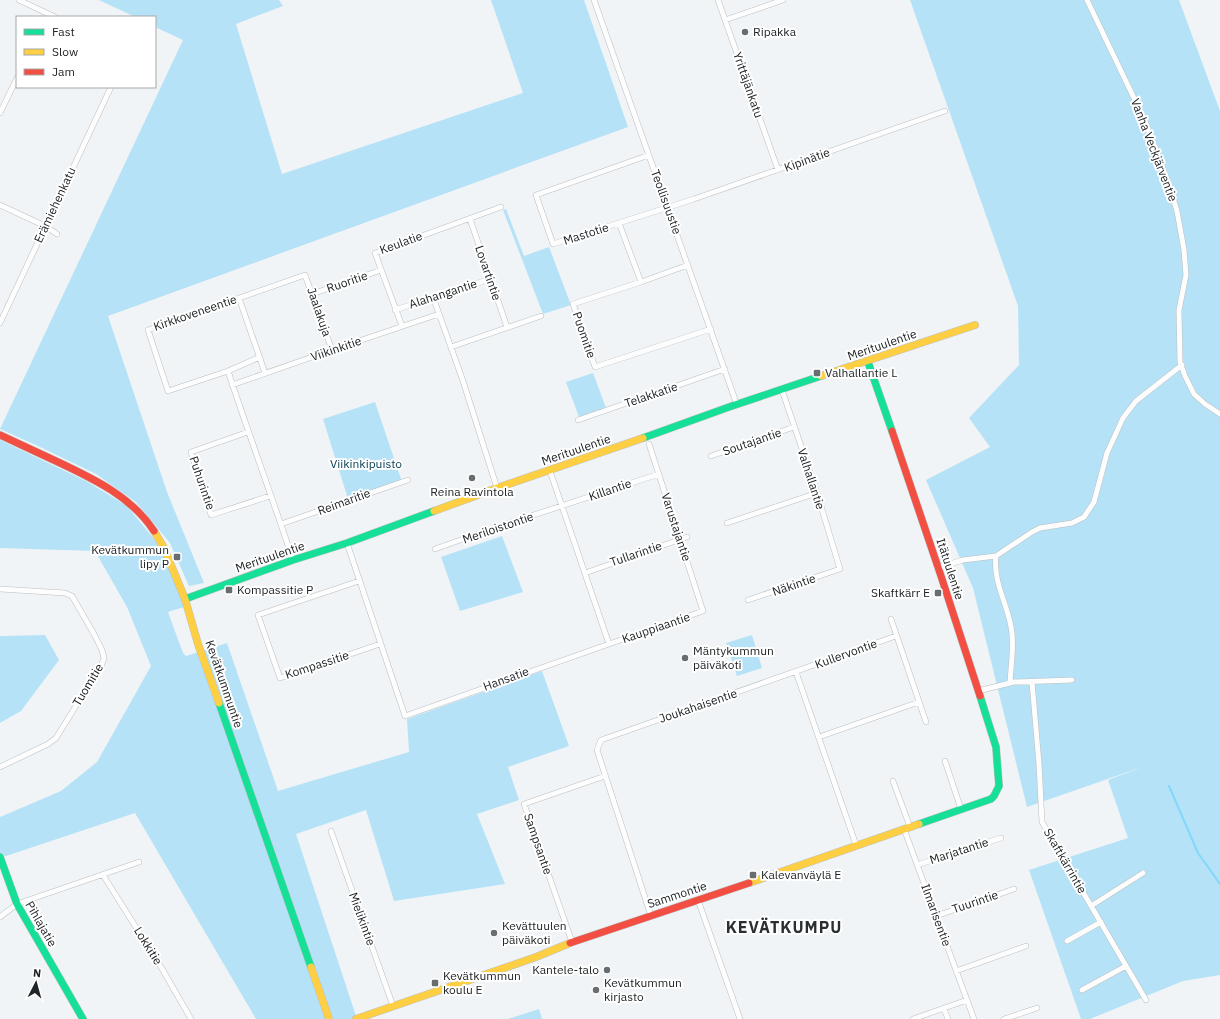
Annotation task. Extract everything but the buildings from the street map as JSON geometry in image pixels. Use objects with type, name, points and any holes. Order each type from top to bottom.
[{"type":"street","points":[[19,0],[47,15]]},
{"type":"street","name":"Teollisuustie","points":[[594,0],[737,405]]},
{"type":"street","name":"Yrittäjänkatu","points":[[718,0],[778,170]]},
{"type":"street","points":[[725,20],[783,0]]},
{"type":"street","name":"Vanha Veckjärventie","points":[[1087,0],[1145,121],[1178,211],[1186,275],[1179,310],[1180,362],[1194,394],[1205,404],[1220,414]]},
{"type":"street","points":[[0,113],[16,80]]},
{"type":"street","name":"Erämiehenkatu","points":[[0,323],[111,88]]},
{"type":"street","name":"Kipinätie","points":[[668,207],[945,111]]},
{"type":"street","name":"Mastotie","points":[[649,155],[536,195],[553,244],[668,207]]},
{"type":"street","points":[[0,205],[45,226],[57,234]]},
{"type":"street","name":"Keulatie","points":[[402,326],[375,252],[501,207]]},
{"type":"street","name":"Lovartintie","points":[[470,219],[507,327]]},
{"type":"street","points":[[619,223],[641,282]]},
{"type":"street","name":"Puomitie","points":[[688,265],[573,304],[595,367],[711,329]]},
{"type":"street","name":"Ruoritie","points":[[312,294],[382,270]]},
{"type":"street","name":"Jaalakuja","points":[[305,275],[332,350]]},
{"type":"street","name":"Kirkkoveneentie","points":[[260,358],[228,372],[168,391],[148,330],[305,275]]},
{"type":"street","name":"Alahangantie","points":[[395,310],[490,279]]},
{"type":"street","points":[[433,297],[497,488]]},
{"type":"street","points":[[239,298],[266,373]]},
{"type":"street","name":"Viikinkitie","points":[[232,385],[439,314]]},
{"type":"street","points":[[451,347],[541,316]]},
{"type":"street","name":"Merituulentie","points":[[185,598],[293,560],[347,543],[497,488],[550,471],[737,405],[975,325]]},
{"type":"street","name":"Itätuulentie","points":[[868,362],[996,747],[999,786]]},
{"type":"street","points":[[937,568],[963,560],[996,556],[1040,528],[1072,523],[1084,517],[1094,502],[1107,452],[1123,418],[1136,401],[1182,365]]},
{"type":"street","name":"Telakkatie","points":[[578,420],[725,369]]},
{"type":"street","points":[[228,372],[293,560]]},
{"type":"street","name":"Valhallantie","points":[[782,390],[817,493],[840,569]]},
{"type":"street","name":"Soutajantie","points":[[711,456],[794,427]]},
{"type":"street","name":"Puhurintie","points":[[248,432],[191,452],[211,514],[270,496]]},
{"type":"street","name":"Kevätkummuntie","points":[[0,435],[87,476],[109,489],[129,503],[149,524],[164,548],[185,598],[198,644],[329,1019]]},
{"type":"street","name":"Varustajantie","points":[[649,444],[703,611]]},
{"type":"street","points":[[550,471],[609,644]]},
{"type":"street","name":"Killantie","points":[[562,507],[659,474]]},
{"type":"street","name":"Reimaritie","points":[[281,524],[408,480]]},
{"type":"street","points":[[728,523],[817,493]]},
{"type":"street","name":"Meriloistontie","points":[[435,549],[494,528],[562,507]]},
{"type":"street","name":"Tullarintie","points":[[585,572],[687,537]]},
{"type":"street","name":"Hansatie","points":[[347,543],[405,716],[609,644]]},
{"type":"street","points":[[996,556],[996,574],[1011,622],[1013,640],[1010,683]]},
{"type":"street","name":"Näkintie","points":[[748,600],[840,569]]},
{"type":"street","name":"Kompassitie","points":[[359,581],[258,615],[280,678],[380,644]]},
{"type":"street","name":"Tuomitie","points":[[0,589],[64,593],[72,596],[94,634],[102,650],[104,658],[102,664],[56,738],[48,744],[0,768]]},
{"type":"street","name":"Kauppiaantie","points":[[609,644],[703,611]]},
{"type":"street","points":[[891,620],[926,722]]},
{"type":"street","name":"Kullervontie","points":[[796,672],[896,636]]},
{"type":"street","points":[[796,672],[856,845]]},
{"type":"street","name":"Joukahaisentie","points":[[651,916],[597,750],[601,740],[796,672]]},
{"type":"street","points":[[978,691],[1010,683],[1072,680]]},
{"type":"street","name":"Skaftkärrintie","points":[[1032,682],[1042,822],[1146,1000]]},
{"type":"street","points":[[819,737],[919,702]]},
{"type":"street","points":[[945,761],[961,809]]},
{"type":"street","name":"Sampsantie","points":[[572,942],[524,804],[605,776]]},
{"type":"street","name":"Ilmarisentie","points":[[893,781],[917,865],[974,1019]]},
{"type":"street","name":"Sammontie","points":[[356,1019],[536,957],[572,942],[779,873],[991,799],[999,786]]},
{"type":"street","name":"Mielikintie","points":[[332,832],[393,1006]]},
{"type":"street","name":"Marjatantie","points":[[917,865],[1001,838]]},
{"type":"street","name":"Pihlajatie","points":[[0,857],[17,904],[83,1019]]},
{"type":"street","points":[[0,917],[17,904],[139,862]]},
{"type":"street","points":[[1091,906],[1144,873]]},
{"type":"street","name":"Lokkitie","points":[[103,875],[161,967],[191,1019]]},
{"type":"street","name":"Tuurintie","points":[[936,916],[1014,889]]},
{"type":"street","points":[[698,900],[740,1019]]},
{"type":"street","points":[[1067,941],[1101,922]]},
{"type":"street","points":[[956,971],[1026,946]]},
{"type":"street","points":[[1082,990],[1126,966]]},
{"type":"street","points":[[913,1019],[968,1000]]},
{"type":"street","points":[[1004,1019],[1037,1008]]},
{"type":"street","points":[[944,1009],[948,1019]]},
{"type":"green space","points":[[99,0],[279,0],[283,6],[236,24],[282,174],[523,93],[491,0],[584,0],[628,127],[108,316],[167,492],[204,583],[189,586],[170,543],[136,502],[96,474],[0,429],[183,40],[156,27],[156,16],[133,16]]},
{"type":"green space","points":[[910,0],[1179,0],[1220,111],[1220,975],[1183,981],[1090,1019],[1081,1019],[1029,870],[1128,838],[1108,780],[1145,766],[1027,807],[973,588],[926,480],[990,447],[969,418],[1019,365],[1018,306]]},
{"type":"green space","points":[[506,209],[524,256],[549,247],[571,305],[543,314],[503,210]]},
{"type":"green space","points":[[593,373],[606,408],[579,417],[566,382]]},
{"type":"green space","name":"Viikinkipuisto","points":[[375,402],[402,482],[349,502],[323,419]]},
{"type":"green space","points":[[0,440],[86,481],[127,506],[163,550],[182,595],[184,607],[168,612],[183,653],[186,656],[227,643],[278,791],[409,752],[407,719],[542,671],[569,746],[508,767],[519,800],[477,814],[505,884],[394,901],[366,810],[296,834],[357,1019],[256,1019],[135,813],[0,858],[0,817],[61,791],[97,762],[151,666],[127,607],[95,551],[0,548]]},
{"type":"green space","points":[[502,536],[523,592],[460,611],[441,557]]},
{"type":"green space","points":[[45,635],[59,660],[21,711],[0,723],[0,636]]},
{"type":"green space","points":[[752,635],[762,668],[737,676],[726,643]]},
{"type":"green space","points":[[539,1009],[542,1019],[508,1019]]},
{"type":"waterway","points":[[1169,786],[1198,853],[1220,884]]},
{"type":"traffic: fast","points":[[868,362],[892,431]]},
{"type":"traffic: fast","points":[[643,438],[821,376]]},
{"type":"traffic: fast","points":[[185,599],[434,511]]},
{"type":"traffic: fast","points":[[919,824],[991,799],[999,786],[996,747],[980,696]]},
{"type":"traffic: fast","points":[[219,703],[311,967]]},
{"type":"traffic: fast","points":[[0,857],[17,904],[83,1019]]},
{"type":"traffic: slow","points":[[821,376],[975,325]]},
{"type":"traffic: slow","points":[[434,511],[643,438]]},
{"type":"traffic: slow","points":[[154,531],[164,548],[185,599],[198,644],[219,703]]},
{"type":"traffic: slow","points":[[749,883],[919,824]]},
{"type":"traffic: slow","points":[[356,1019],[536,957],[570,943]]},
{"type":"traffic: slow","points":[[311,967],[329,1019]]},
{"type":"traffic: jam","points":[[892,431],[980,696]]},
{"type":"traffic: jam","points":[[0,435],[72,468],[111,490],[135,508],[154,531]]},
{"type":"traffic: jam","points":[[570,943],[749,883]]},
{"type":"place","name":"Ripakka","points":[[745,32]]},
{"type":"place","name":"Valhallantie L","points":[[817,373]]},
{"type":"place","name":"Reina Ravintola","points":[[472,478]]},
{"type":"place","name":"Kevätkummun lipy P","points":[[177,557]]},
{"type":"place","name":"Kompassitie P","points":[[229,590]]},
{"type":"place","name":"Skaftkärr E","points":[[938,593]]},
{"type":"place","name":"Mäntykummun päiväkoti","points":[[685,658]]},
{"type":"place","name":"Kalevanväylä E","points":[[753,875]]},
{"type":"place","name":"Kevättuulen päiväkoti","points":[[494,933]]},
{"type":"place","name":"Kantele-talo","points":[[607,970]]},
{"type":"place","name":"Kevätkummun koulu E","points":[[435,983]]},
{"type":"place","name":"Kevätkummun kirjasto","points":[[596,990]]},
{"type":"district","name":"KEVÄTKUMPU","points":[[784,927]]}]
